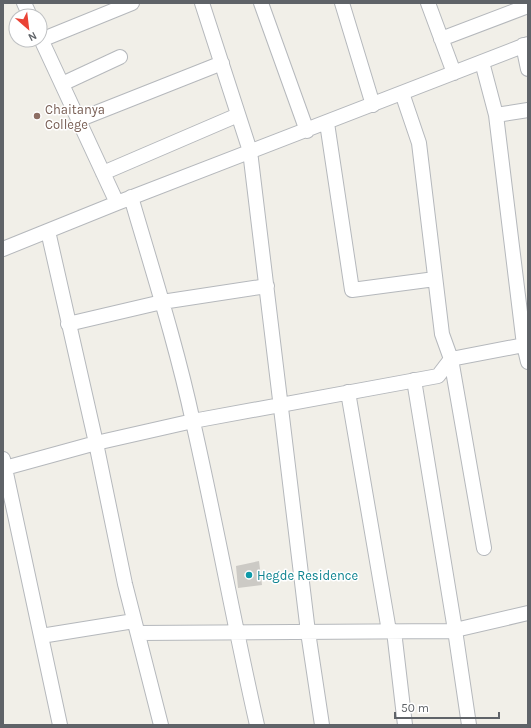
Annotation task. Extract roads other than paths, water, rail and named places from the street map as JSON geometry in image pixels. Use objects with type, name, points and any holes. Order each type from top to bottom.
[{"type":"street","points":[[48,36],[132,3]]},
{"type":"street","points":[[202,3],[250,151],[308,632],[322,725]]},
{"type":"street","points":[[260,3],[307,131]]},
{"type":"street","points":[[342,3],[373,104]]},
{"type":"street","points":[[428,3],[454,72]]},
{"type":"street","points":[[441,39],[528,6]]},
{"type":"street","points":[[3,249],[131,197],[250,151],[307,131],[526,44],[528,69]]},
{"type":"street","points":[[45,48],[117,203]]},
{"type":"street","points":[[62,84],[120,57]]},
{"type":"street","points":[[482,62],[496,115],[522,279],[528,362]]},
{"type":"street","points":[[78,120],[222,63]]},
{"type":"street","points":[[402,93],[419,143],[442,334],[451,359],[484,548]]},
{"type":"street","points":[[496,115],[528,110]]},
{"type":"street","points":[[103,172],[238,115]]},
{"type":"street","points":[[327,123],[352,290],[435,279]]},
{"type":"street","points":[[131,197],[162,302],[193,421],[236,632],[257,725]]},
{"type":"street","points":[[48,231],[96,443],[125,584],[161,725]]},
{"type":"street","points":[[68,324],[162,302],[267,286]]},
{"type":"street","points":[[60,725],[4,464],[193,421],[438,376],[451,359],[526,345]]},
{"type":"street","points":[[414,380],[469,725]]},
{"type":"street","points":[[348,392],[392,631],[405,725]]},
{"type":"street","points":[[41,636],[136,627],[236,632],[455,630],[528,613]]},
{"type":"place","name":"Chaitanya College","points":[[37,116]]},
{"type":"place","name":"Hegde Residence","points":[[249,575]]}]
